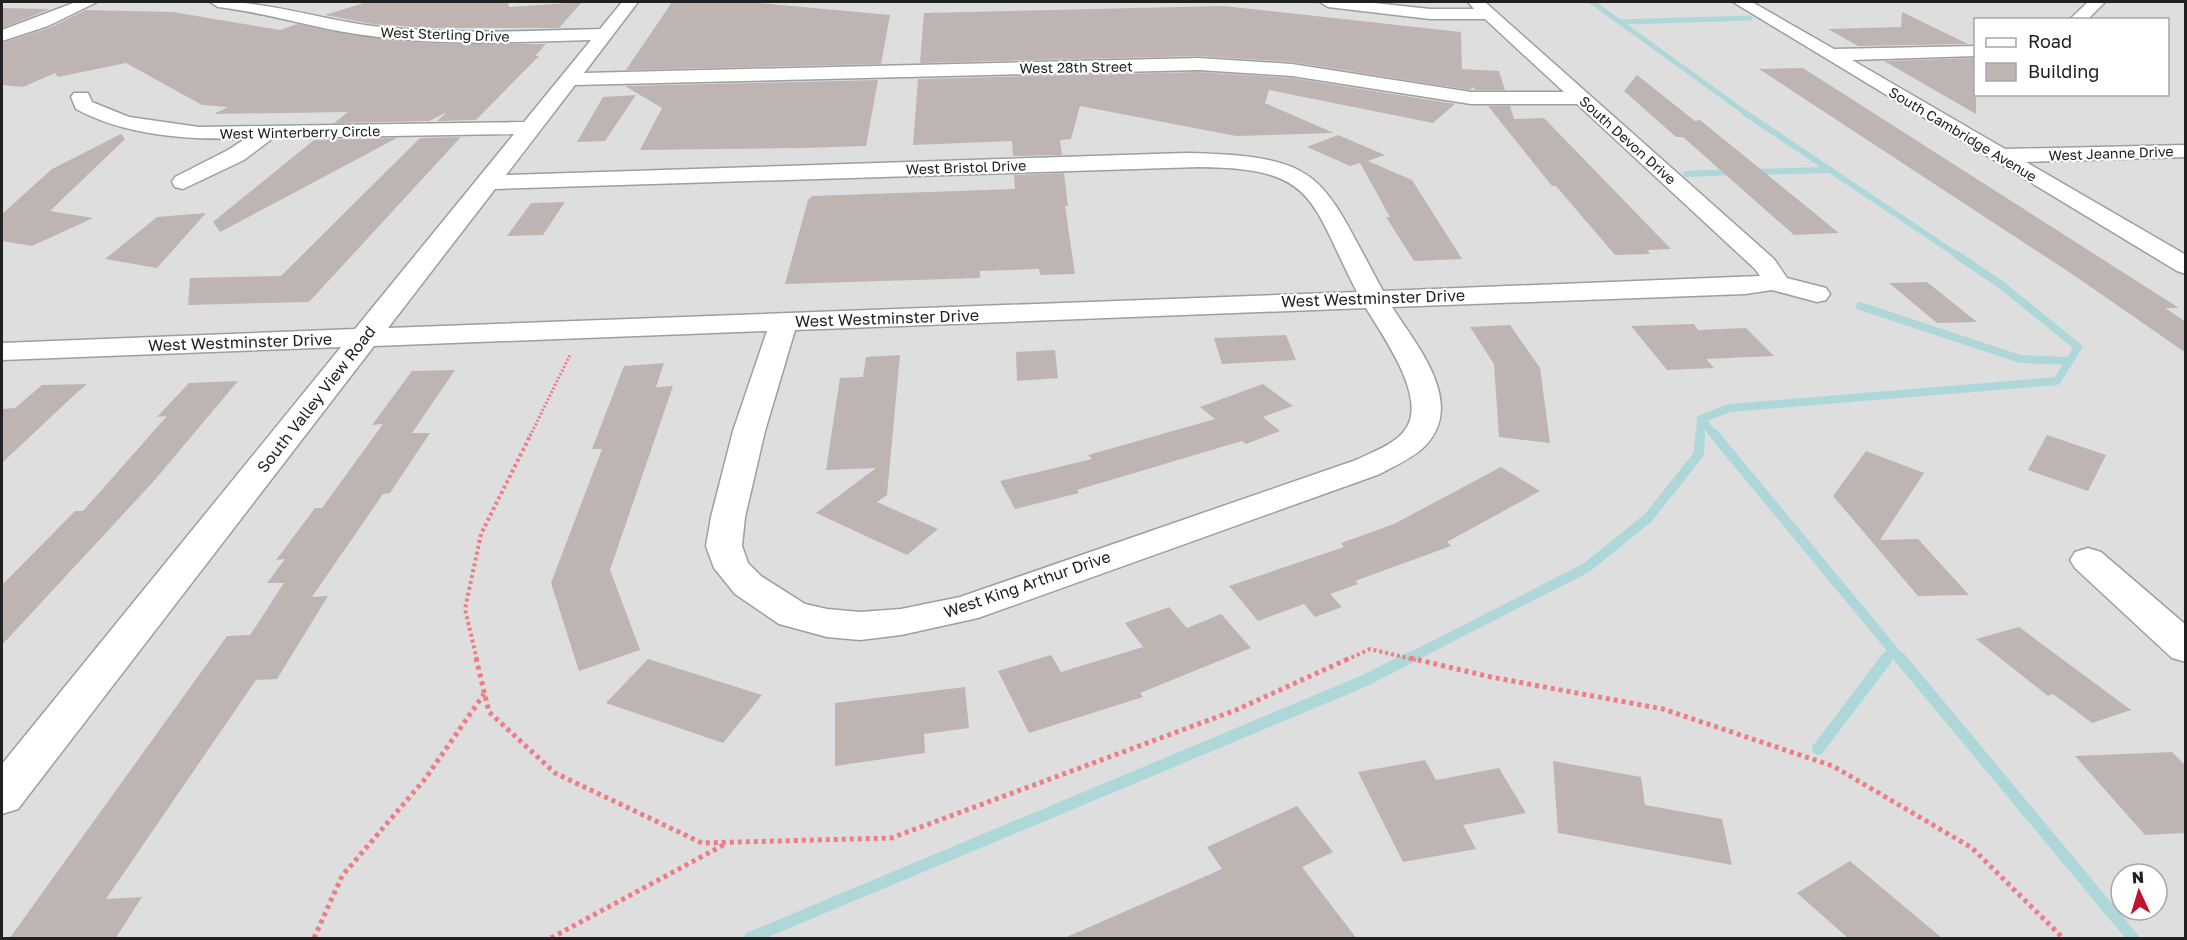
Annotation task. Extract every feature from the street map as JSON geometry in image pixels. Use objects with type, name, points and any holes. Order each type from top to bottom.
[{"type":"street","points":[[2,36],[88,2]]},
{"type":"street","name":"West Sterling Drive","points":[[218,2],[250,5],[341,26],[401,34],[492,37],[603,34]]},
{"type":"street","name":"South Valley View Road","points":[[2,796],[630,2]]},
{"type":"street","points":[[1328,2],[1430,14],[1482,8]]},
{"type":"street","name":"South Cambridge Avenue","points":[[1741,2],[2186,266]]},
{"type":"street","points":[[2079,18],[2097,2]]},
{"type":"street","name":"South Devon Drive","points":[[1482,8],[1765,264],[1774,278],[1772,282]]},
{"type":"street","points":[[1830,55],[1974,51]]},
{"type":"street","name":"West 28th Street","points":[[569,80],[1209,64],[1337,75],[1471,98],[1580,98]]},
{"type":"street","name":"West Winterberry Circle","points":[[81,97],[83,105],[91,110],[141,124],[199,133],[265,134],[529,128]]},
{"type":"street","points":[[183,182],[227,161],[265,134]]},
{"type":"street","name":"West Jeanne Drive","points":[[2001,156],[2186,151]]},
{"type":"street","name":"West Bristol Drive","points":[[487,182],[1185,160],[1250,164],[1286,172],[1312,188],[1323,201],[1373,298]]},
{"type":"street","points":[[1772,282],[1817,294]]},
{"type":"street","name":"West Westminster Drive","points":[[2,351],[783,323],[1373,298],[1745,286],[1772,282]]},
{"type":"street","name":"West King Arthur Drive","points":[[783,323],[749,431],[724,546],[732,568],[748,585],[784,610],[793,615],[826,623],[860,626],[901,622],[965,609],[1368,466],[1412,443],[1426,417],[1427,402],[1413,366],[1373,298]]},
{"type":"street","points":[[2088,560],[2186,648]]},
{"type":"path","points":[[582,330],[481,534],[465,609],[484,694],[489,712],[555,772],[702,843],[891,838],[1236,710],[1370,649],[1452,668],[1663,709],[1833,765],[1971,848],[2063,939]]},
{"type":"path","points":[[314,939],[342,876],[425,778],[484,694]]},
{"type":"path","points":[[551,939],[729,842]]},
{"type":"shaded area","points":[[2,2],[2185,2],[2185,938],[2,938]]},
{"type":"building","points":[[367,2],[508,2],[509,7],[582,2],[559,28],[429,28],[372,24],[325,15]]},
{"type":"building","points":[[672,2],[748,2],[890,15],[881,64],[626,70]]},
{"type":"building","points":[[1224,6],[1461,32],[1462,69],[1499,71],[1505,90],[1475,90],[1473,87],[1470,90],[1292,62],[1199,56],[920,63],[924,13]]},
{"type":"building","points":[[2,8],[50,9],[2,28]]},
{"type":"building","points":[[86,10],[173,12],[280,30],[297,24],[398,41],[453,44],[546,44],[535,56],[539,56],[476,120],[437,121],[447,112],[429,121],[334,123],[348,112],[214,114],[228,107],[202,105],[126,63],[58,77],[55,73],[23,87],[2,85],[2,43],[49,28]]},
{"type":"building","points":[[1902,12],[1968,44],[1858,46],[1828,29],[1901,27]]},
{"type":"building","points":[[1974,58],[1976,114],[1884,61]]},
{"type":"building","points":[[1803,68],[2179,308],[2165,308],[2186,322],[2186,353],[2075,276],[1759,69]]},
{"type":"building","points":[[1199,72],[1292,78],[1455,104],[1433,123],[1269,90],[1265,103],[1334,133],[1236,136],[1080,106],[1071,139],[1060,140],[1062,155],[1013,156],[1012,141],[913,145],[918,79]]},
{"type":"building","points":[[1637,75],[1695,121],[1700,120],[1839,233],[1794,235],[1683,137],[1676,137],[1624,91]]},
{"type":"building","points":[[878,80],[866,146],[802,148],[640,150],[662,108],[625,86]]},
{"type":"building","points":[[636,95],[605,141],[577,142],[603,97]]},
{"type":"building","points":[[1488,106],[1510,106],[1514,119],[1544,118],[1671,249],[1647,250],[1650,254],[1615,255],[1556,186],[1552,186]]},
{"type":"building","points":[[121,134],[125,139],[50,211],[93,218],[32,246],[2,241],[2,214],[52,169]]},
{"type":"building","points":[[1338,135],[1385,155],[1368,161],[1412,180],[1462,259],[1414,261],[1386,217],[1390,217],[1360,163],[1350,166],[1307,147]]},
{"type":"building","points":[[461,137],[309,302],[188,305],[190,278],[281,276],[420,138]]},
{"type":"building","points":[[397,138],[220,232],[213,222],[314,140]]},
{"type":"building","points":[[1064,173],[1068,206],[1065,206],[1075,274],[1040,275],[1039,269],[980,271],[980,278],[785,284],[808,200],[812,196],[1015,189],[1014,175]]},
{"type":"building","points":[[565,202],[543,235],[507,236],[531,203]]},
{"type":"building","points":[[206,213],[157,268],[105,259],[157,217]]},
{"type":"building","points":[[1927,282],[1977,322],[1937,323],[1889,283]]},
{"type":"building","points":[[1694,324],[1698,330],[1746,328],[1774,356],[1706,359],[1714,368],[1667,370],[1631,326]]},
{"type":"building","points":[[1510,325],[1540,368],[1550,443],[1499,437],[1494,364],[1470,327]]},
{"type":"building","points":[[1286,335],[1296,360],[1222,364],[1214,338]]},
{"type":"building","points":[[1055,350],[1058,378],[1017,381],[1016,352]]},
{"type":"building","points":[[900,355],[887,495],[877,502],[938,529],[907,555],[816,513],[876,468],[826,470],[840,378],[863,377],[866,357]]},
{"type":"building","points":[[664,363],[656,387],[673,386],[610,570],[640,650],[579,671],[551,583],[602,449],[592,449],[624,366]]},
{"type":"building","points":[[455,370],[412,433],[430,433],[390,493],[383,494],[312,597],[328,596],[277,679],[256,680],[106,899],[142,897],[115,939],[9,939],[227,636],[250,635],[284,583],[267,583],[285,559],[276,560],[315,508],[322,508],[383,424],[372,425],[412,371]]},
{"type":"building","points":[[238,381],[153,482],[2,645],[2,585],[75,511],[83,511],[167,416],[157,417],[189,383]]},
{"type":"building","points":[[87,384],[2,463],[2,409],[15,408],[42,385]]},
{"type":"building","points":[[1263,384],[1293,406],[1263,417],[1280,431],[1246,444],[1242,441],[1077,490],[1079,493],[1015,509],[1000,481],[1092,459],[1088,455],[1215,419],[1200,407]]},
{"type":"building","points":[[2047,435],[2106,455],[2088,491],[2028,470]]},
{"type":"building","points":[[1866,451],[1924,473],[1880,540],[1918,539],[1969,595],[1918,596],[1833,496]]},
{"type":"building","points":[[1501,467],[1540,491],[1447,542],[1451,546],[1355,581],[1358,584],[1330,594],[1342,607],[1315,617],[1304,604],[1258,621],[1229,586],[1344,547],[1341,543],[1394,524]]},
{"type":"building","points":[[1169,607],[1187,628],[1221,614],[1251,648],[1140,693],[1143,697],[1029,733],[998,671],[1051,655],[1061,672],[1143,647],[1125,623]]},
{"type":"building","points":[[2019,627],[2131,710],[2092,723],[2053,694],[2048,696],[1976,639]]},
{"type":"building","points":[[648,659],[762,695],[723,743],[606,703]]},
{"type":"building","points":[[965,687],[969,728],[924,734],[925,753],[835,766],[835,703]]},
{"type":"building","points":[[2172,752],[2186,766],[2186,833],[2145,835],[2075,756]]},
{"type":"building","points":[[1425,760],[1436,780],[1499,768],[1526,813],[1463,825],[1476,849],[1403,862],[1358,772]]},
{"type":"building","points":[[1553,761],[1641,777],[1645,805],[1722,819],[1732,865],[1558,833]]},
{"type":"building","points":[[1297,806],[1333,852],[1302,867],[1357,939],[1062,939],[1222,869],[1207,847]]},
{"type":"building","points":[[1850,861],[1943,939],[1849,939],[1797,893]]},
{"type":"waterway","points":[[1592,2],[1747,114]]},
{"type":"waterway","points":[[1620,22],[1750,18]]},
{"type":"waterway","points":[[1745,113],[1960,257]]},
{"type":"waterway","points":[[1752,172],[1829,170]]},
{"type":"waterway","points":[[1686,174],[1735,172]]},
{"type":"waterway","points":[[1701,419],[1729,408],[2057,381],[2078,347],[2000,284],[1957,255]]},
{"type":"waterway","points":[[1860,306],[2020,359],[2069,361]]},
{"type":"waterway","points":[[1700,436],[1701,419]]},
{"type":"waterway","points":[[1701,419],[1715,436]]},
{"type":"waterway","points":[[1406,660],[1586,568],[1648,518],[1699,454],[1700,434]]},
{"type":"waterway","points":[[1714,434],[1893,650]]},
{"type":"waterway","points":[[1886,660],[1893,650]]},
{"type":"waterway","points":[[1893,650],[1901,660]]},
{"type":"waterway","points":[[750,938],[1364,681],[1409,658]]},
{"type":"waterway","points":[[1818,749],[1887,658]]},
{"type":"waterway","points":[[1900,658],[2133,938]]}]
